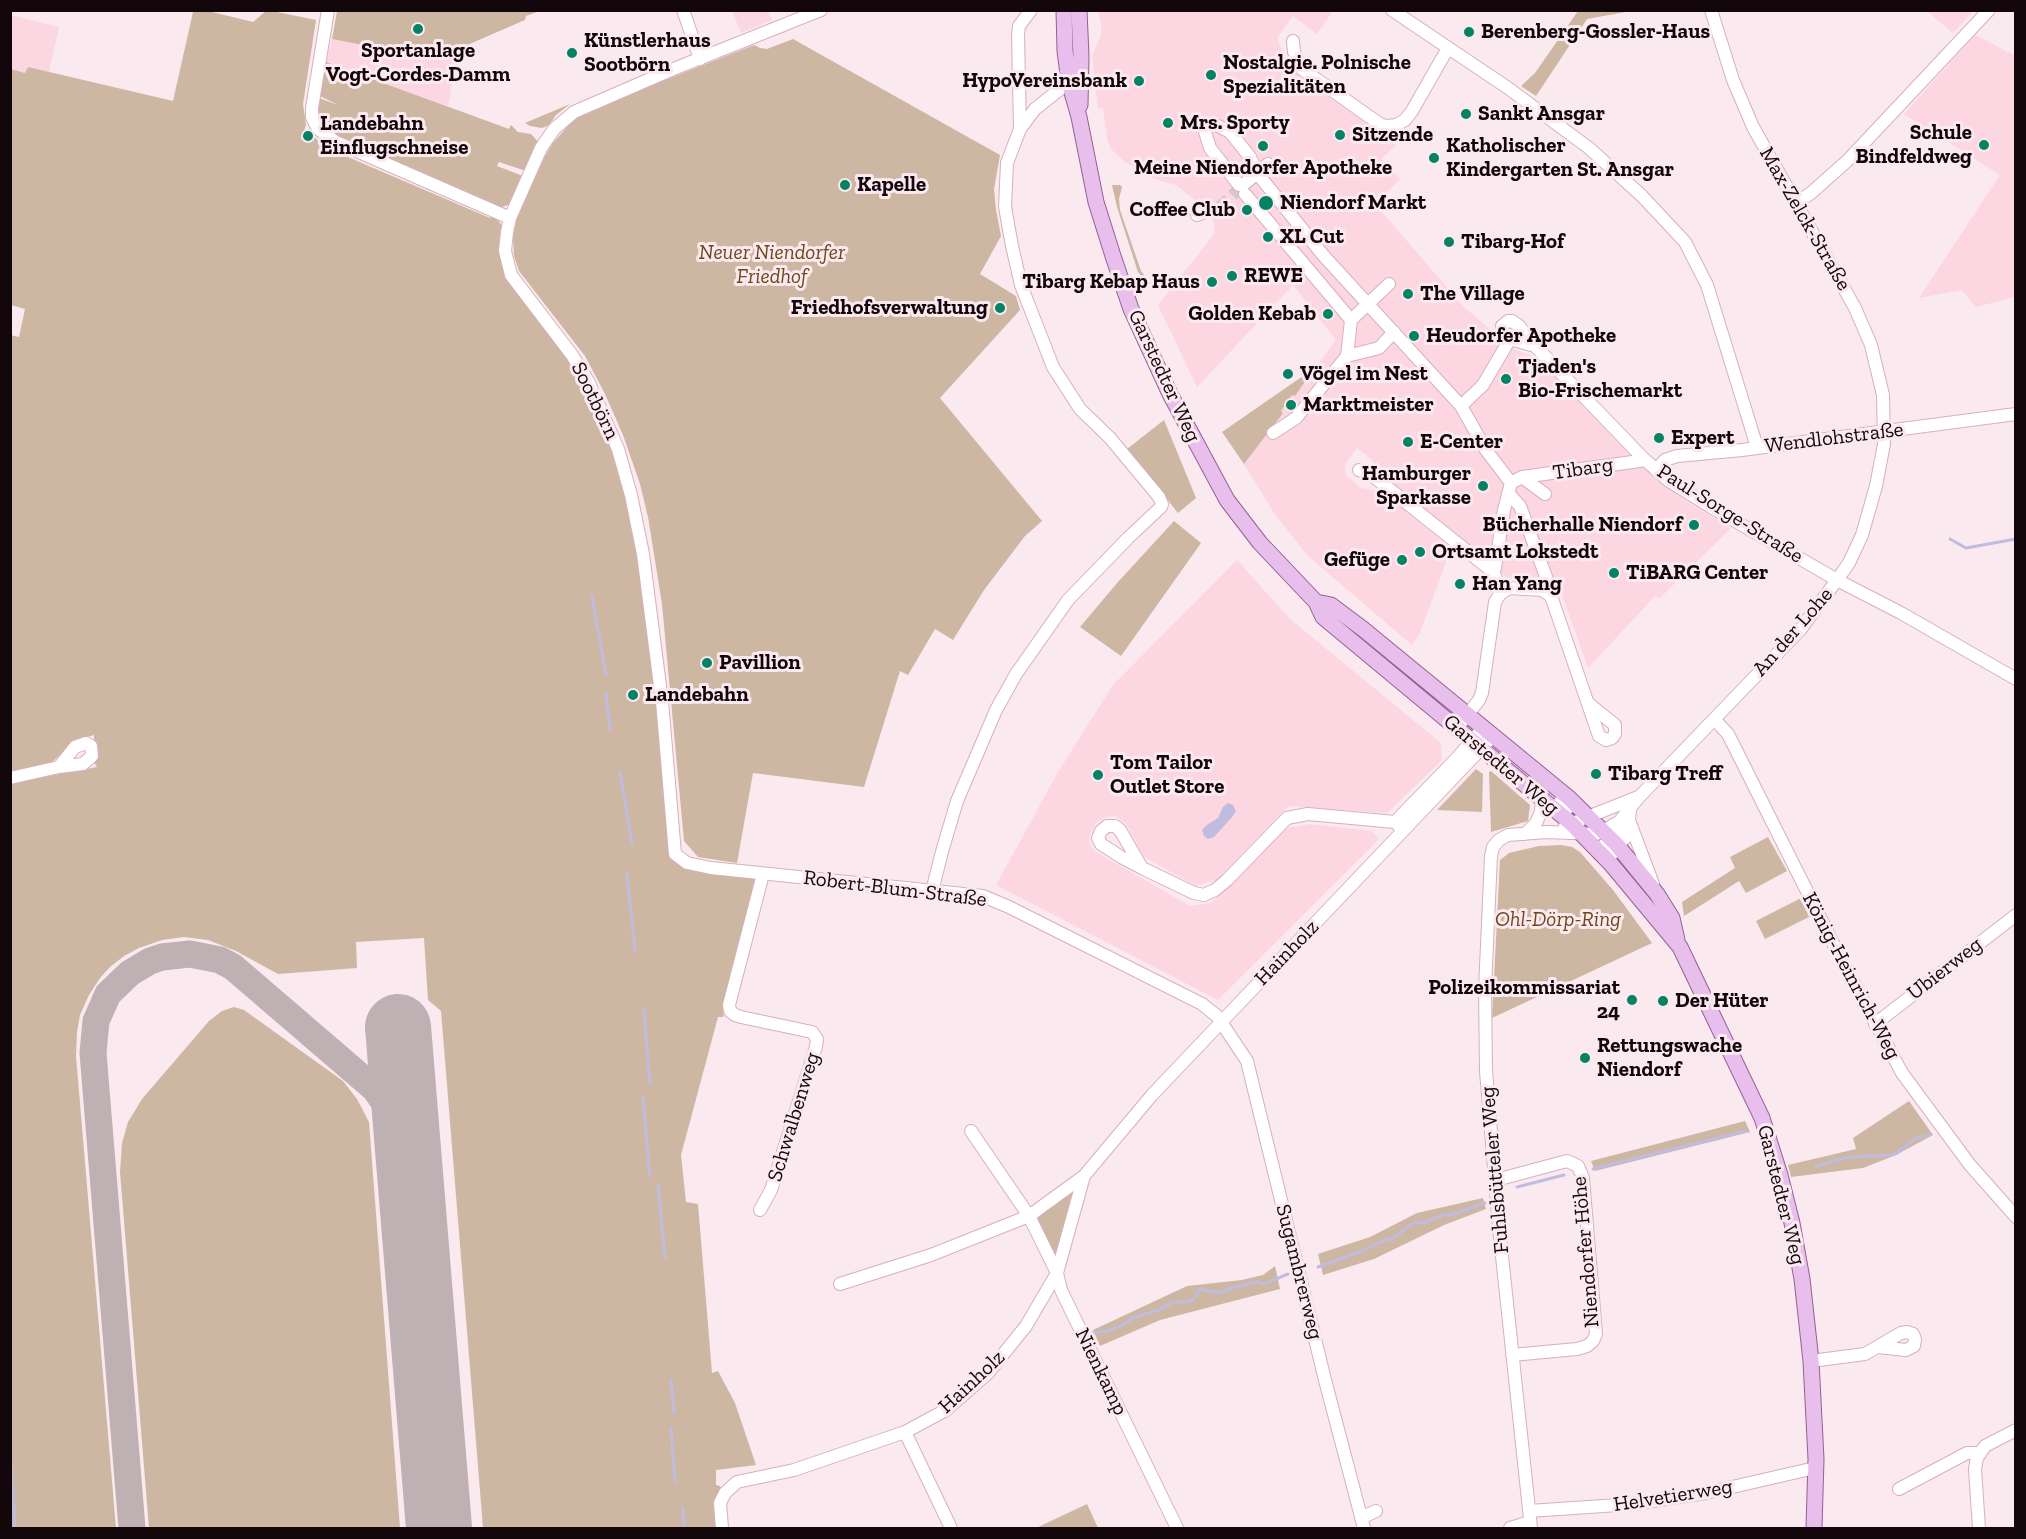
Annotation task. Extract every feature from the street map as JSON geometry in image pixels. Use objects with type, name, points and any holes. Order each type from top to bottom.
[{"type":"main road","name":"Garstedter Weg","points":[[1064,10],[1065,51],[1069,82],[1079,117],[1092,184],[1113,256],[1131,309],[1177,409],[1227,500],[1260,543],[1316,602],[1323,617],[1571,824],[1611,864],[1662,926],[1677,940]]},
{"type":"main road","name":"Garstedter Weg","points":[[1079,117],[1080,15]]},
{"type":"main road","name":"Garstedter Weg","points":[[1316,602],[1331,605],[1561,790],[1604,832],[1657,894],[1672,918],[1677,940],[1762,1118],[1792,1223],[1802,1279],[1811,1361],[1815,1468],[1814,1528]]},
{"type":"street","points":[[328,10],[312,108],[312,117],[318,129],[336,142],[510,218]]},
{"type":"street","points":[[682,10],[700,59]]},
{"type":"street","name":"Sootbörn","points":[[683,861],[675,854],[662,701],[643,554],[631,495],[618,449],[588,381],[572,355],[511,274],[505,251],[510,218],[541,148],[562,121],[588,105],[821,10]]},
{"type":"street","points":[[1020,129],[1019,26],[1031,10]]},
{"type":"street","points":[[1392,10],[1543,113],[1589,148],[1642,196],[1685,242],[1707,285],[1757,447]]},
{"type":"street","name":"Max-Zelck-Straße","points":[[1711,10],[1730,72],[1745,110],[1795,204],[1855,308],[1871,345],[1883,395],[1885,431]]},
{"type":"street","points":[[1795,204],[1811,193],[1855,153],[1989,10]]},
{"type":"street","points":[[1293,41],[1294,52],[1302,69],[1381,125],[1388,126],[1406,120],[1448,48]]},
{"type":"street","points":[[932,891],[957,801],[996,710],[1016,674],[1068,600],[1161,507],[1159,497],[1110,438],[1080,409],[1053,366],[1034,323],[1021,285],[1005,207],[1007,163],[1020,129],[1035,109],[1069,82]]},
{"type":"street","points":[[1216,125],[1230,132],[1250,157],[1248,184],[1293,250],[1351,320]]},
{"type":"street","points":[[1205,132],[1210,148],[1328,256],[1368,304],[1461,406],[1520,507],[1549,585],[1548,593]]},
{"type":"street","points":[[1248,184],[1268,164]]},
{"type":"street","points":[[1293,250],[1308,237]]},
{"type":"street","points":[[1315,277],[1328,256]]},
{"type":"street","points":[[1273,433],[1296,417],[1347,356],[1351,320],[1389,284]]},
{"type":"street","name":"Paul-Sorge-Straße","points":[[1510,339],[1503,335],[1501,329],[1503,324],[1510,321],[1519,326],[1535,346],[1643,458],[1684,490],[1837,580],[1901,613],[2016,679]]},
{"type":"street","points":[[1347,356],[1379,348],[1394,332]]},
{"type":"street","points":[[1461,406],[1483,385],[1510,339],[1535,346]]},
{"type":"street","name":"Wendlohstraße","points":[[1656,470],[1665,460],[1677,456],[2016,414]]},
{"type":"street","name":"An der Lohe","points":[[1604,832],[1619,822],[1639,797],[1788,643],[1837,580],[1851,558],[1864,527],[1876,486],[1885,431]]},
{"type":"street","name":"Tibarg","points":[[1509,488],[1522,477],[1640,461],[1643,458]]},
{"type":"street","points":[[1359,470],[1373,476],[1492,571],[1503,591]]},
{"type":"street","name":"Tibarg","points":[[1522,477],[1545,494]]},
{"type":"street","points":[[1492,571],[1495,567],[1509,488]]},
{"type":"street","points":[[1457,728],[1482,693],[1495,602],[1503,591],[1516,587],[1542,590],[1548,593],[1553,600],[1588,704]]},
{"type":"street","name":"König-Heinrich-Weg","points":[[1714,719],[1728,734],[1902,1073],[1970,1166],[2016,1217]]},
{"type":"street","name":"Hainholz","points":[[840,1284],[931,1255],[1029,1216],[1084,1176],[1152,1095],[1489,731]]},
{"type":"street","points":[[10,778],[60,767]]},
{"type":"street","name":"An der Lohe","points":[[1571,824],[1639,797]]},
{"type":"street","points":[[1525,834],[1536,823],[1541,812],[1542,798]]},
{"type":"street","name":"Garstedter Weg","points":[[1627,811],[1631,828],[1657,894]]},
{"type":"street","points":[[1143,868],[1194,893],[1203,895],[1215,890],[1227,879],[1287,818],[1308,814],[1399,826]]},
{"type":"street","name":"Fuhlsbütteler Weg","points":[[1546,832],[1571,824]]},
{"type":"street","name":"Fuhlsbütteler Weg","points":[[1530,1521],[1489,1120],[1485,1050],[1485,989],[1491,856],[1493,847],[1501,838],[1508,835],[1546,832],[1583,835]]},
{"type":"street","points":[[1583,835],[1604,832]]},
{"type":"street","name":"Robert-Blum-Straße","points":[[683,861],[711,868],[983,896],[1202,1004],[1222,1022]]},
{"type":"street","name":"Schwalbenweg","points":[[760,1210],[771,1190],[817,1039],[812,1032],[741,1017],[730,1011],[729,1005],[763,874]]},
{"type":"street","name":"Ubierweg","points":[[1875,1024],[2016,915]]},
{"type":"street","name":"Sugambrerweg","points":[[1222,1022],[1247,1061],[1324,1380],[1362,1523]]},
{"type":"street","name":"Nienkamp","points":[[971,1131],[1029,1216],[1057,1273],[1061,1290],[1177,1528]]},
{"type":"street","name":"Niendorfer Höhe","points":[[1496,1180],[1568,1161],[1578,1166],[1583,1178],[1596,1334],[1587,1346],[1512,1355]]},
{"type":"street","name":"Hainholz","points":[[722,1528],[720,1503],[725,1493],[737,1482],[794,1470],[905,1432],[946,1410],[988,1373],[1026,1326],[1057,1273],[1084,1176]]},
{"type":"street","points":[[1811,1361],[1865,1354],[1878,1347]]},
{"type":"street","points":[[1979,1528],[1975,1468],[1979,1453],[1985,1446],[2016,1430]]},
{"type":"street","points":[[905,1432],[951,1528]]},
{"type":"street","points":[[1899,1489],[1967,1453],[1979,1453]]},
{"type":"street","name":"Helvetierweg","points":[[1510,1528],[1530,1521],[1706,1493],[1815,1468]]},
{"type":"street","points":[[1362,1523],[1376,1511]]},
{"type":"shaded area","points":[[732,11],[768,11],[772,20],[741,33]]},
{"type":"shaded area","points":[[1098,11],[1333,11],[1317,34],[1293,16],[1277,38],[1285,59],[1298,75],[1396,145],[1381,159],[1400,179],[1375,204],[1464,307],[1493,332],[1493,336],[1500,344],[1541,359],[1632,457],[1651,471],[1650,473],[1659,482],[1731,528],[1659,599],[1655,596],[1588,668],[1560,589],[1539,582],[1508,579],[1377,472],[1372,460],[1357,448],[1346,463],[1346,475],[1361,488],[1382,491],[1451,549],[1419,635],[1412,645],[1308,556],[1274,513],[1244,464],[1282,413],[1281,411],[1292,394],[1295,396],[1336,340],[1293,285],[1197,387],[1158,305],[1215,233],[1212,213],[1176,185],[1157,180],[1125,162],[1111,149],[1103,108],[1098,108],[1092,56],[1101,36]]},
{"type":"shaded area","points":[[1927,11],[1973,11],[1953,33]]},
{"type":"shaded area","points":[[11,15],[59,27],[49,72],[28,67],[25,73],[11,69]]},
{"type":"shaded area","name":"Schule Bindfeldweg","points":[[1975,35],[2016,56],[2015,297],[1976,307],[1962,290],[1919,298],[2000,175],[1904,114]]},
{"type":"shaded area","points":[[332,39],[383,49],[434,45],[458,49],[448,106],[326,62]]},
{"type":"shaded area","points":[[1237,560],[1290,619],[1441,743],[1442,760],[1387,813],[1288,806],[1218,879],[1196,886],[1144,857],[1126,824],[1115,816],[1106,817],[1096,823],[1090,834],[1089,843],[1094,851],[1190,906],[1210,903],[1219,896],[1282,829],[1310,824],[1371,831],[1379,839],[1218,1000],[996,885],[1057,774],[1113,685]]},
{"type":"shaded area","points":[[1228,803],[1233,805],[1236,811],[1214,837],[1208,839],[1202,830],[1218,818],[1223,807]]},
{"type":"green space","points":[[267,10],[316,20],[303,104],[306,125],[301,139],[307,142],[313,136],[327,148],[490,218],[493,215],[501,224],[503,230],[501,248],[585,386],[615,459],[626,498],[637,549],[657,700],[671,853],[759,878],[723,1017],[718,1017],[681,1155],[686,1202],[698,1204],[712,1373],[718,1371],[735,1403],[756,1465],[716,1470],[716,1485],[721,1489],[718,1528],[483,1528],[441,1011],[428,1000],[424,938],[356,942],[357,968],[278,974],[236,951],[208,940],[184,937],[162,940],[139,948],[110,967],[89,995],[80,1015],[77,1032],[76,1056],[116,1528],[11,1528],[11,783],[97,767],[94,762],[94,735],[71,741],[71,745],[51,763],[11,771],[10,335],[19,337],[25,309],[11,305],[11,69],[25,73],[28,67],[173,101],[193,12],[208,11],[253,22]]},
{"type":"green space","name":"Sportanlage Vogt-Cordes-Damm","points":[[337,10],[540,11],[526,16],[525,20],[458,49],[434,45],[383,49],[332,39]]},
{"type":"green space","points":[[1578,11],[1631,11],[1587,19],[1536,96],[1521,86],[1535,73]]},
{"type":"green space","name":"Neuer Niendorfer Friedhof","points":[[793,39],[1000,155],[994,189],[1001,236],[980,274],[1016,296],[1020,310],[940,398],[1042,521],[1025,536],[984,590],[953,640],[935,629],[908,675],[900,671],[864,787],[753,773],[737,863],[698,857],[684,841],[662,604],[648,517],[640,484],[623,435],[585,356],[519,271],[514,256],[513,237],[517,217],[544,158],[552,144],[573,120],[589,110],[754,45],[767,49]]},
{"type":"green space","points":[[326,62],[509,129],[511,125],[518,132],[531,134],[540,144],[526,171],[499,162],[497,166],[523,176],[511,204],[499,208],[338,138],[324,128],[317,114],[319,98],[338,105],[320,96]]},
{"type":"green space","points":[[570,104],[556,115],[549,125],[542,128],[525,123]]},
{"type":"green space","points":[[1112,185],[1122,187],[1119,199],[1120,210],[1141,271],[1151,283],[1149,287],[1138,272]]},
{"type":"green space","points":[[1303,376],[1307,379],[1295,396],[1292,395],[1281,411],[1283,413],[1244,464],[1222,432]]},
{"type":"green space","points":[[1164,420],[1196,498],[1178,513],[1127,449]]},
{"type":"green space","points":[[1174,521],[1201,543],[1121,656],[1080,627]]},
{"type":"green space","points":[[1476,769],[1483,774],[1482,812],[1437,810]]},
{"type":"green space","points":[[1491,771],[1530,805],[1528,821],[1491,832],[1489,772]]},
{"type":"green space","name":"Ohl-Dörp-Ring","points":[[1768,837],[1787,871],[1746,893],[1739,881],[1684,916],[1682,902],[1735,868],[1730,857]]},
{"type":"green space","name":"Ohl-Dörp-Ring","points":[[1539,846],[1572,847],[1580,852],[1613,890],[1652,943],[1492,1018],[1500,860],[1509,853]]},
{"type":"green space","points":[[1801,898],[1811,916],[1765,939],[1756,921]]},
{"type":"green space","points":[[234,1007],[244,1010],[343,1081],[357,1099],[369,1122],[400,1528],[149,1528],[120,1172],[122,1143],[128,1122],[142,1099],[209,1021],[222,1011]]},
{"type":"green space","points":[[1909,1101],[1933,1135],[1896,1155],[1863,1168],[1791,1177],[1788,1165],[1856,1149],[1853,1138]]},
{"type":"green space","points":[[1745,1121],[1750,1132],[1595,1171],[1591,1161]]},
{"type":"green space","points":[[1072,1190],[1073,1194],[1058,1251],[1053,1255],[1035,1217]]},
{"type":"green space","points":[[1483,1198],[1486,1209],[1444,1225],[1374,1259],[1323,1275],[1318,1254],[1370,1237],[1417,1213]]},
{"type":"green space","points":[[1275,1266],[1280,1289],[1160,1320],[1100,1346],[1093,1330],[1187,1286],[1242,1280],[1263,1275]]},
{"type":"green space","points":[[1087,1504],[1098,1528],[1036,1528]]},
{"type":"waterway","points":[[1950,539],[1966,548],[2016,539]]},
{"type":"waterway","points":[[592,597],[606,675]]},
{"type":"waterway","points":[[606,693],[610,729]]},
{"type":"waterway","points":[[620,772],[632,843]]},
{"type":"waterway","points":[[627,874],[635,951]]},
{"type":"waterway","points":[[644,1010],[650,1084]]},
{"type":"waterway","points":[[643,1098],[650,1176]]},
{"type":"waterway","points":[[1593,1169],[1746,1131]]},
{"type":"waterway","points":[[1816,1166],[1848,1157],[1892,1155],[1914,1139],[1930,1135]]},
{"type":"waterway","points":[[1517,1187],[1564,1175]]},
{"type":"waterway","points":[[658,1185],[665,1257]]},
{"type":"waterway","points":[[1318,1267],[1393,1238],[1415,1222],[1422,1223],[1485,1203]]},
{"type":"waterway","points":[[1092,1333],[1108,1331],[1123,1325],[1132,1318],[1159,1310],[1173,1302],[1193,1300],[1200,1289],[1219,1293],[1258,1282],[1264,1284],[1288,1274]]},
{"type":"waterway","points":[[671,1380],[674,1413]]},
{"type":"waterway","points":[[671,1428],[675,1482]]},
{"type":"waterway","points":[[10,1447],[15,1528]]},
{"type":"waterway","points":[[683,1508],[684,1528]]},
{"type":"taxiway","points":[[132,1528],[93,1053],[96,1021],[108,994],[130,973],[162,957],[190,954],[220,960],[233,967],[375,1089],[391,1112],[402,1136],[411,1189]]},
{"type":"runway","points":[[398,1027],[439,1528]]},
{"type":"tunnel","points":[[1202,213],[1220,207],[1244,184]]},
{"type":"place","name":"Sportanlage Vogt-Cordes-Damm","points":[[418,29]]},
{"type":"place","name":"Berenberg-Gossler-Haus","points":[[1469,32]]},
{"type":"place","name":"Künstlerhaus Sootbörn","points":[[572,53]]},
{"type":"place","name":"Nostalgie. Polnische Spezialitäten","points":[[1211,75]]},
{"type":"place","name":"HypoVereinsbank","points":[[1139,81]]},
{"type":"place","name":"Sankt Ansgar","points":[[1466,114]]},
{"type":"place","name":"Mrs. Sporty","points":[[1168,123]]},
{"type":"place","name":"Sitzende","points":[[1340,135]]},
{"type":"place","name":"Landebahn Einflugschneise","points":[[308,136]]},
{"type":"place","name":"Schule Bindfeldweg","points":[[1984,145]]},
{"type":"place","name":"Meine Niendorfer Apotheke","points":[[1263,146]]},
{"type":"place","name":"Katholischer Kindergarten St. Ansgar","points":[[1434,158]]},
{"type":"place","name":"Kapelle","points":[[845,185]]},
{"type":"place","name":"Niendorf Markt","points":[[1266,203]]},
{"type":"place","name":"Coffee Club","points":[[1247,210]]},
{"type":"place","name":"XL Cut","points":[[1268,237]]},
{"type":"place","name":"Tibarg-Hof","points":[[1449,242]]},
{"type":"place","name":"REWE","points":[[1232,276]]},
{"type":"place","name":"Tibarg Kebap Haus","points":[[1212,282]]},
{"type":"place","name":"The Village","points":[[1408,294]]},
{"type":"place","name":"Friedhofsverwaltung","points":[[1000,308]]},
{"type":"place","name":"Golden Kebab","points":[[1328,314]]},
{"type":"place","name":"Heudorfer Apotheke","points":[[1414,336]]},
{"type":"place","name":"Vögel im Nest","points":[[1288,374]]},
{"type":"place","name":"Tjaden's Bio-Frischemarkt","points":[[1506,379]]},
{"type":"place","name":"Marktmeister","points":[[1291,405]]},
{"type":"place","name":"Expert","points":[[1659,438]]},
{"type":"place","name":"E-Center","points":[[1408,442]]},
{"type":"place","name":"Hamburger Sparkasse","points":[[1483,486]]},
{"type":"place","name":"Bücherhalle Niendorf","points":[[1694,525]]},
{"type":"place","name":"Ortsamt Lokstedt","points":[[1420,552]]},
{"type":"place","name":"Gefüge","points":[[1402,560]]},
{"type":"place","name":"TiBARG Center","points":[[1614,573]]},
{"type":"place","name":"Han Yang","points":[[1460,584]]},
{"type":"place","name":"Pavillion","points":[[707,663]]},
{"type":"place","name":"Landebahn","points":[[633,695]]},
{"type":"place","name":"Tibarg Treff","points":[[1596,774]]},
{"type":"place","name":"Tom Tailor Outlet Store","points":[[1098,775]]},
{"type":"place","name":"Polizeikommissariat 24","points":[[1632,1000]]},
{"type":"place","name":"Der Hüter","points":[[1663,1001]]},
{"type":"place","name":"Rettungswache Niendorf","points":[[1585,1058]]}]
